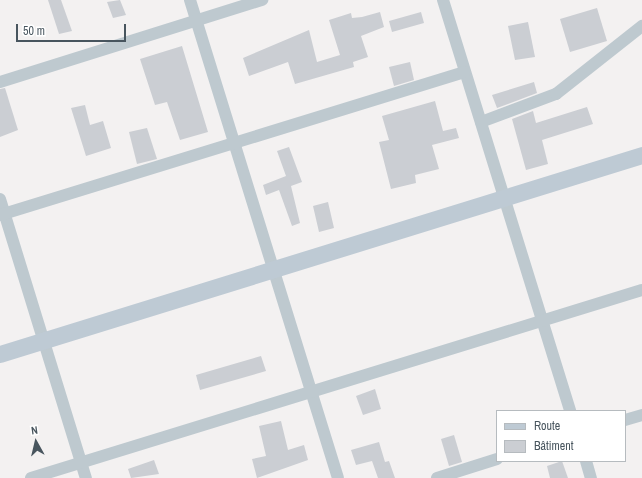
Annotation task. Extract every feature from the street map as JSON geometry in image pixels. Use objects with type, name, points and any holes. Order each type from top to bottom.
[{"type":"street","points":[[190,0],[338,478]]},
{"type":"street","points":[[0,82],[262,0]]},
{"type":"street","points":[[443,0],[570,410]]},
{"type":"street","points":[[481,122],[556,94],[642,26]]},
{"type":"street","points":[[2,214],[465,72]]},
{"type":"street","points":[[0,354],[642,155]]},
{"type":"street","points":[[0,199],[2,214],[44,341],[86,478]]},
{"type":"street","points":[[31,478],[642,290]]},
{"type":"street","points":[[626,420],[642,415]]},
{"type":"street","points":[[437,478],[496,460]]},
{"type":"street","points":[[586,462],[591,478]]},
{"type":"building","points":[[48,0],[61,0],[72,31],[59,34]]},
{"type":"building","points":[[120,0],[126,15],[113,18],[107,2]]},
{"type":"building","points":[[597,8],[607,41],[570,52],[560,19]]},
{"type":"building","points":[[380,12],[384,27],[361,36],[368,57],[353,62],[354,67],[295,84],[288,62],[249,76],[243,58],[309,30],[317,62],[340,55],[329,20],[351,13],[352,18]]},
{"type":"building","points":[[421,12],[424,23],[392,32],[389,21]]},
{"type":"building","points":[[528,22],[535,57],[515,60],[508,26]]},
{"type":"building","points":[[182,46],[208,132],[180,140],[167,102],[155,105],[140,59]]},
{"type":"building","points":[[410,62],[414,80],[394,86],[389,67]]},
{"type":"building","points":[[534,82],[537,93],[497,108],[492,95]]},
{"type":"building","points":[[5,88],[18,130],[0,137],[0,89]]},
{"type":"building","points":[[435,101],[443,131],[456,128],[459,138],[432,145],[439,169],[415,175],[416,183],[391,189],[379,142],[389,140],[382,116]]},
{"type":"building","points":[[85,105],[90,125],[103,121],[111,148],[86,156],[71,108]]},
{"type":"building","points":[[587,107],[593,124],[542,140],[548,164],[526,170],[512,119],[533,111],[536,123]]},
{"type":"building","points":[[147,128],[157,159],[137,164],[129,132]]},
{"type":"building","points":[[289,147],[302,182],[291,186],[300,223],[292,226],[279,190],[266,195],[263,185],[286,176],[277,151]]},
{"type":"building","points":[[328,202],[334,228],[319,232],[313,206]]},
{"type":"building","points":[[261,356],[266,371],[200,390],[196,375]]},
{"type":"building","points":[[375,389],[381,409],[363,415],[356,396]]},
{"type":"building","points":[[281,421],[288,450],[304,445],[308,460],[257,478],[252,459],[266,456],[259,426]]},
{"type":"building","points":[[454,435],[462,462],[449,466],[441,439]]},
{"type":"building","points":[[379,442],[385,462],[389,461],[395,478],[378,478],[372,461],[356,465],[351,450]]},
{"type":"building","points":[[154,460],[159,474],[131,478],[128,469]]},
{"type":"building","points":[[562,462],[568,478],[550,478],[547,466]]}]
